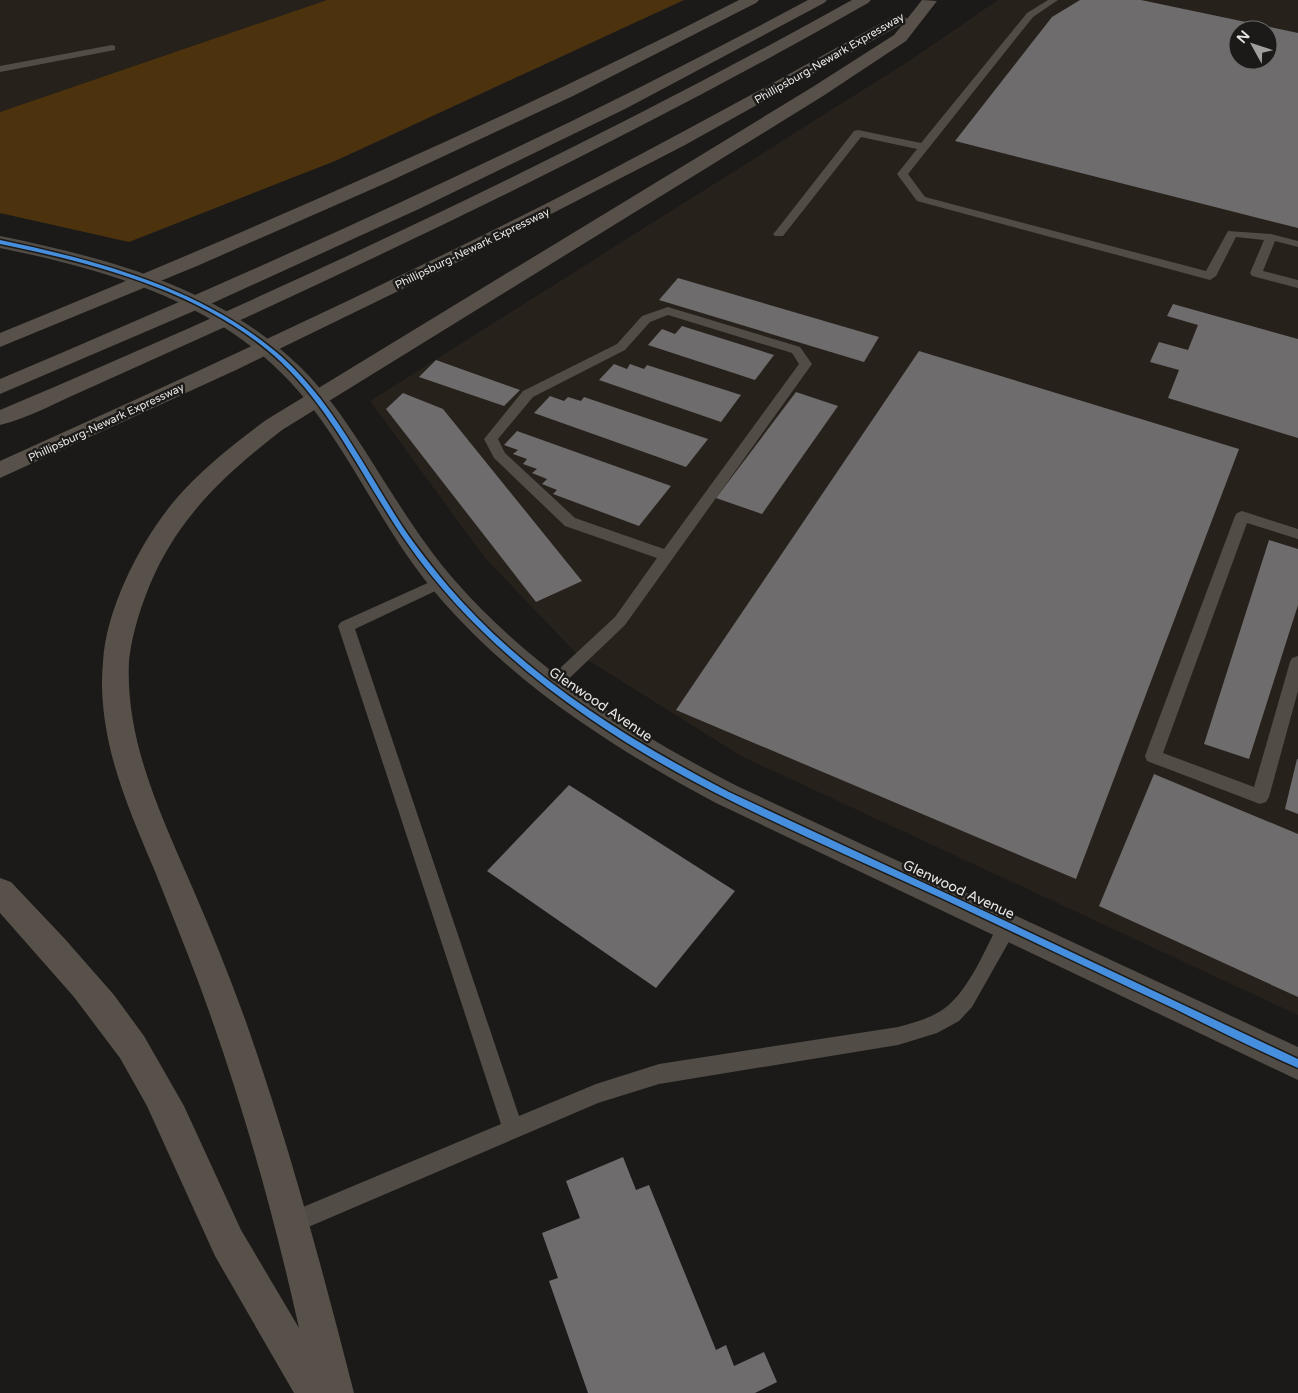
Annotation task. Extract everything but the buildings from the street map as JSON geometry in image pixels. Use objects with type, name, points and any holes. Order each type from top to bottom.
[{"type":"highway","points":[[0,341],[338,197],[556,97],[751,0]]},
{"type":"highway","points":[[334,1393],[292,1223],[235,1039],[192,923],[140,794],[121,737],[116,708],[116,660],[134,589],[157,541],[188,500],[230,459],[288,416],[663,188],[900,38],[929,0]]},
{"type":"highway","name":"Phillipsburg-Newark Expressway","points":[[0,470],[204,377],[421,274],[681,141],[805,73],[929,0]]},
{"type":"highway","points":[[0,418],[169,344],[379,248],[663,108],[862,1]]},
{"type":"highway","points":[[0,386],[201,300],[359,229],[565,132],[812,4]]},
{"type":"highway","points":[[0,892],[76,972],[107,1010],[133,1049],[173,1121],[228,1243],[316,1393]]},
{"type":"street","name":"Glenwood Avenue","points":[[0,242],[76,259],[130,275],[210,311],[238,326],[260,342],[300,378],[339,428],[357,454],[396,521],[441,582],[498,642],[550,687],[632,742],[741,802],[1008,925],[1298,1064]]},
{"type":"lane","points":[[1054,0],[1030,14],[902,174],[920,199],[1210,276],[1232,233],[1271,237],[1298,244]]},
{"type":"lane","points":[[0,69],[112,48]]},
{"type":"lane","points":[[779,234],[858,133],[924,147]]},
{"type":"lane","points":[[1271,237],[1256,273],[1298,284]]},
{"type":"lane","points":[[550,687],[620,621],[806,364],[796,350],[668,311],[646,319],[621,347],[528,394],[491,439],[499,454],[570,522],[666,556]]},
{"type":"lane","points":[[1298,534],[1242,516],[1153,756],[1260,797],[1298,662]]},
{"type":"lane","points":[[441,582],[346,626],[513,1128]]},
{"type":"lane","points":[[292,1223],[596,1094],[659,1074],[898,1036],[921,1030],[940,1021],[957,1009],[971,991],[1008,925]]},
{"type":"shaded area","points":[[0,0],[327,0],[0,112]]},
{"type":"shaded area","points":[[327,0],[684,0],[335,161],[129,242],[0,213],[0,112]]},
{"type":"shaded area","points":[[998,0],[1298,0],[1298,1015],[741,756],[575,652],[485,558],[370,401],[912,59]]},
{"type":"cycle path","points":[[0,242],[74,258],[149,282],[185,297],[220,315],[252,335],[281,359],[315,396],[344,436],[411,543],[466,610],[529,670],[593,717],[636,745],[772,817],[1009,926],[1298,1064]]}]
